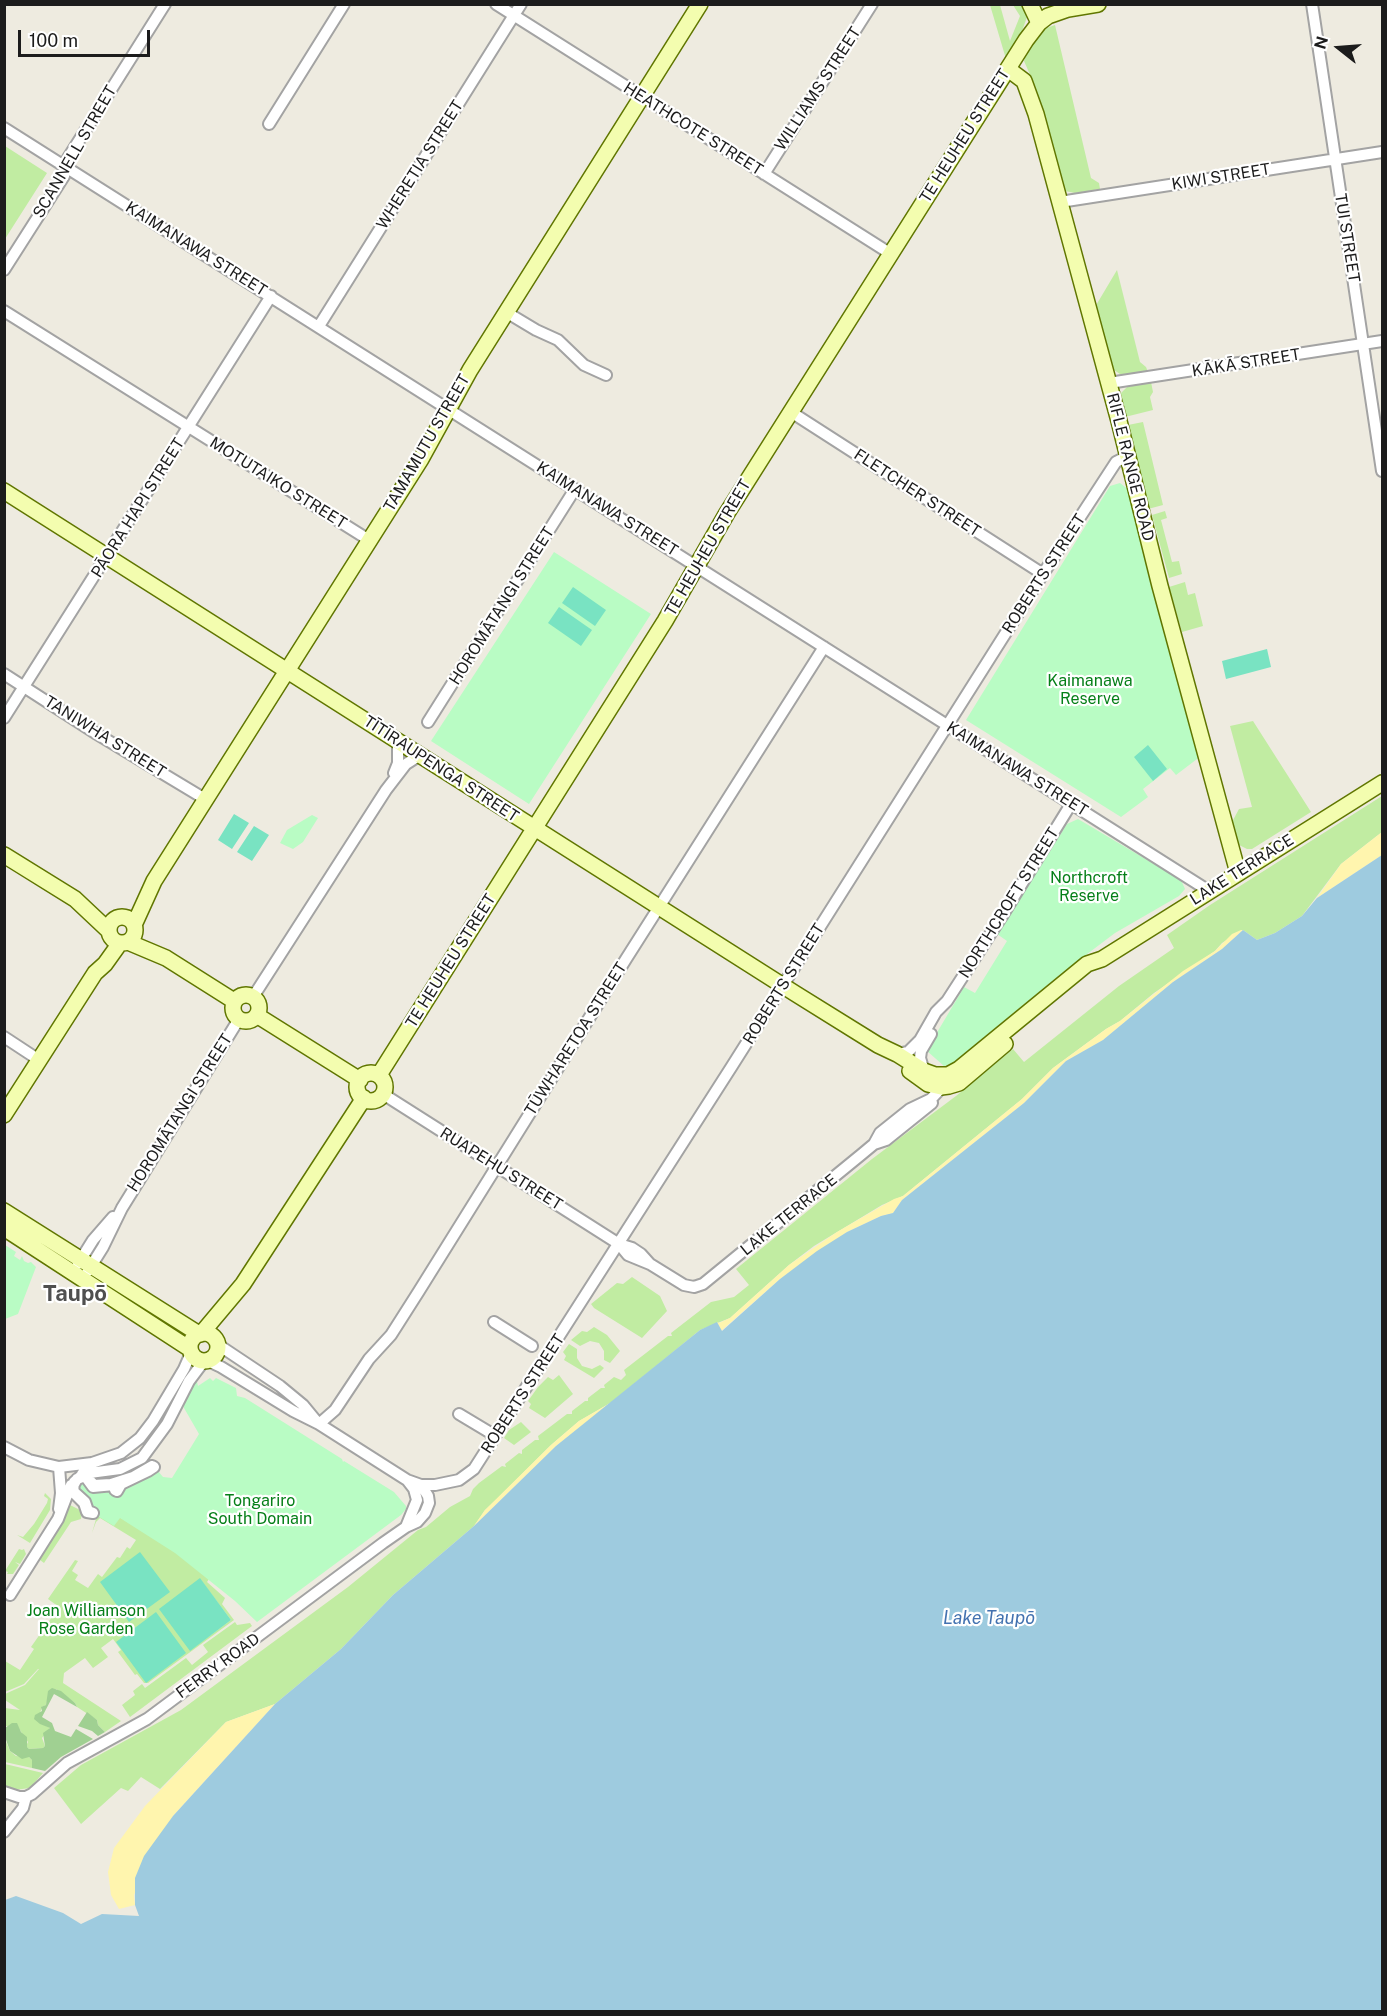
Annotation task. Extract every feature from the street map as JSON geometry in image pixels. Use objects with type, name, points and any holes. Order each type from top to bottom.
[{"type":"street","name":"SCANNELL STREET","points":[[4,270],[64,176],[68,158],[165,4]]},
{"type":"street","points":[[268,124],[344,4]]},
{"type":"street","name":"HEATHCOTE STREET","points":[[496,4],[891,254]]},
{"type":"street","name":"WHERETIA STREET","points":[[318,326],[520,4]]},
{"type":"street","name":"TAMAMUTU STREET","points":[[4,1115],[95,973],[105,964],[122,930],[421,459],[470,370],[700,4]]},
{"type":"street","name":"WILLIAMS STREET","points":[[764,174],[872,4]]},
{"type":"street","points":[[1030,4],[1039,23],[1058,12],[1098,4]]},
{"type":"street","name":"TUI STREET","points":[[1312,4],[1383,471]]},
{"type":"street","name":"TE HEUHEU STREET","points":[[379,1076],[665,621],[727,513],[1039,23]]},
{"type":"street","name":"RIFLE RANGE ROAD","points":[[1008,69],[1024,81],[1028,90],[1109,383],[1160,586],[1238,873]]},
{"type":"street","name":"KAIMANAWA STREET","points":[[4,128],[1209,891]]},
{"type":"street","name":"KIWI STREET","points":[[1060,202],[1383,152]]},
{"type":"street","name":"PĀORA HAPI STREET","points":[[4,718],[271,296]]},
{"type":"street","name":"MOTUTAIKO STREET","points":[[4,311],[369,540]]},
{"type":"street","points":[[506,312],[558,340],[584,365],[606,375]]},
{"type":"street","name":"KĀKĀ STREET","points":[[1109,383],[1383,341]]},
{"type":"street","name":"FLETCHER STREET","points":[[791,412],[1043,574]]},
{"type":"street","name":"ROBERTS STREET","points":[[421,1485],[459,1480],[474,1469],[1043,574],[1116,462],[1128,456]]},
{"type":"street","name":"HOROMĀTANGI STREET","points":[[428,722],[575,489]]},
{"type":"street","name":"TĪTĪRAUPENGA STREET","points":[[4,491],[535,830],[878,1045],[897,1054],[928,1084],[941,1087]]},
{"type":"street","name":"TŪWHARETOA STREET","points":[[319,1424],[335,1410],[369,1359],[391,1335],[824,647]]},
{"type":"street","name":"TANIWHA STREET","points":[[4,674],[97,734],[206,799]]},
{"type":"street","points":[[386,790],[398,763],[398,742]]},
{"type":"street","points":[[253,997],[386,790],[406,764],[420,755]]},
{"type":"street","name":"LAKE TERRACE","points":[[920,1074],[948,1075],[1088,964],[1102,959],[1383,783]]},
{"type":"street","name":"NORTHCROFT STREET","points":[[920,1074],[921,1051],[947,1001],[1071,804]]},
{"type":"street","points":[[4,855],[75,899],[93,905],[122,930],[157,947],[166,958],[234,1001]]},
{"type":"street","name":"LAKE TERRACE","points":[[703,1284],[874,1144],[886,1140],[959,1083],[1089,973],[1102,959]]},
{"type":"street","points":[[242,996],[253,997],[259,1003],[258,1016],[251,1021],[239,1019],[233,1012],[234,1001],[242,996]]},
{"type":"street","name":"NORTHCROFT STREET","points":[[897,1054],[914,1048],[936,1012],[947,1001]]},
{"type":"street","points":[[258,1016],[360,1080]]},
{"type":"street","name":"HOROMĀTANGI STREET","points":[[82,1269],[239,1019]]},
{"type":"street","name":"LAKE TERRACE","points":[[874,1144],[880,1133],[918,1104],[931,1099],[941,1087],[988,1052],[1010,1026]]},
{"type":"street","points":[[4,1037],[39,1060]]},
{"type":"street","name":"TĪTĪRAUPENGA STREET","points":[[878,1045],[889,1056],[920,1074]]},
{"type":"street","points":[[370,1073],[379,1076],[384,1082],[383,1094],[376,1100],[364,1098],[358,1092],[360,1080],[370,1073]]},
{"type":"street","points":[[918,1104],[924,1089],[920,1074]]},
{"type":"street","name":"LAKE TERRACE","points":[[941,1087],[959,1083]]},
{"type":"street","name":"RUAPEHU STREET","points":[[383,1094],[619,1244],[632,1248],[650,1264],[689,1287],[703,1284]]},
{"type":"street","points":[[4,1447],[29,1460],[73,1470],[106,1472],[127,1467],[142,1458],[167,1424],[198,1356],[192,1340],[200,1334],[243,1284],[364,1098]]},
{"type":"street","points":[[4,1211],[198,1356],[319,1424],[407,1480],[421,1485]]},
{"type":"street","points":[[4,1228],[200,1334],[212,1336],[217,1343],[280,1386],[303,1405],[319,1424]]},
{"type":"street","points":[[73,1470],[112,1456],[129,1447],[140,1437],[159,1412],[186,1366],[198,1356],[216,1353],[217,1343],[243,1284]]},
{"type":"street","points":[[494,1322],[532,1346]]},
{"type":"street","points":[[459,1414],[494,1435]]},
{"type":"street","points":[[50,1531],[60,1504],[59,1467]]},
{"type":"street","points":[[154,1467],[121,1484],[117,1491],[114,1485],[93,1487],[85,1476],[77,1479],[73,1486],[74,1492],[87,1505],[88,1511],[93,1513],[87,1512],[84,1503],[73,1492],[72,1485],[77,1478],[86,1475],[94,1485],[111,1484],[154,1467]]},
{"type":"street","points":[[10,1595],[64,1506],[73,1470]]},
{"type":"street","points":[[406,1527],[417,1500],[407,1480]]},
{"type":"street","name":"FERRY ROAD","points":[[4,1832],[23,1808],[26,1797],[39,1790],[67,1763],[147,1719],[406,1527],[417,1522],[428,1508],[428,1496],[421,1485]]},
{"type":"street","points":[[4,1792],[26,1797]]},
{"type":"green space","points":[[990,5],[1000,5],[1010,41],[1020,16],[1013,5],[1023,5],[1027,17],[1020,37],[1006,59]]},
{"type":"green space","points":[[1055,25],[1091,178],[1099,183],[1100,189],[1075,193],[1065,191],[1061,185],[1035,86],[1024,61],[1027,51],[1041,30]]},
{"type":"green space","points":[[5,146],[47,173],[5,239]]},
{"type":"green space","points":[[1117,270],[1140,362],[1148,372],[1123,376],[1111,368],[1095,307]]},
{"type":"green space","points":[[1151,382],[1153,392],[1150,397],[1153,410],[1125,417],[1120,400],[1121,393],[1127,387]]},
{"type":"green space","points":[[1143,422],[1163,505],[1148,509],[1128,425]]},
{"type":"green space","name":"Kaimanawa Reserve","points":[[1120,483],[1129,490],[1201,756],[1176,775],[1170,768],[1143,789],[1148,797],[1121,817],[966,720],[1110,486]]},
{"type":"green space","points":[[1165,511],[1167,518],[1161,520],[1172,562],[1179,561],[1182,574],[1169,578],[1152,515]]},
{"type":"green space","points":[[554,552],[651,614],[529,804],[431,741]]},
{"type":"green space","points":[[1185,582],[1188,595],[1195,593],[1203,626],[1182,632],[1169,587]]},
{"type":"green space","points":[[573,587],[606,610],[595,626],[562,603]]},
{"type":"green space","points":[[559,607],[592,630],[581,646],[548,623]]},
{"type":"green space","points":[[1267,649],[1271,667],[1226,679],[1222,661]]},
{"type":"green space","points":[[1253,721],[1311,812],[1252,849],[1247,849],[1239,845],[1232,822],[1239,809],[1252,807],[1230,726]]},
{"type":"green space","points":[[1148,745],[1167,769],[1153,781],[1134,757]]},
{"type":"green space","points":[[1382,796],[1382,832],[1341,864],[1302,916],[1275,933],[1257,940],[1243,930],[1222,943],[1215,951],[1053,1068],[1022,1099],[903,1196],[882,1205],[814,1246],[789,1265],[730,1318],[700,1330],[612,1402],[579,1421],[551,1445],[485,1510],[474,1526],[393,1595],[341,1649],[275,1704],[226,1722],[160,1789],[141,1777],[128,1791],[121,1788],[81,1824],[54,1788],[81,1765],[181,1710],[348,1587],[418,1530],[426,1527],[450,1507],[470,1496],[479,1483],[502,1466],[506,1467],[505,1464],[519,1453],[522,1454],[522,1450],[535,1440],[539,1440],[538,1436],[567,1414],[572,1414],[572,1411],[588,1401],[588,1398],[601,1388],[605,1388],[604,1385],[614,1377],[621,1380],[626,1375],[624,1370],[668,1336],[672,1336],[671,1333],[711,1302],[734,1297],[749,1285],[736,1269],[1013,1049],[1024,1062],[1119,986],[1174,948],[1167,935],[1210,905]]},
{"type":"green space","points":[[234,814],[249,823],[232,849],[218,840]]},
{"type":"green space","points":[[312,815],[318,818],[303,842],[293,849],[280,843],[287,830]]},
{"type":"green space","name":"Northcroft Reserve","points":[[1078,819],[1181,880],[1185,889],[1179,896],[1115,933],[1062,973],[950,1065],[944,1066],[927,1051],[929,1046],[964,987],[975,993],[1007,941],[997,934],[1067,824]]},
{"type":"green space","points":[[254,826],[269,835],[252,861],[237,852]]},
{"type":"green space","points":[[5,1245],[16,1252],[14,1256],[20,1260],[22,1256],[24,1261],[31,1262],[36,1267],[18,1314],[5,1319]]},
{"type":"green space","points":[[632,1277],[660,1296],[667,1311],[642,1338],[591,1304],[617,1283],[623,1284]]},
{"type":"green space","points":[[594,1327],[607,1335],[620,1351],[610,1363],[604,1360],[604,1351],[599,1343],[590,1341],[580,1346],[571,1340],[582,1331],[587,1332]]},
{"type":"green space","points":[[569,1344],[577,1349],[577,1358],[582,1366],[592,1369],[600,1365],[604,1368],[594,1378],[564,1360],[566,1356],[563,1352]]},
{"type":"green space","points":[[559,1375],[573,1394],[545,1418],[529,1408],[531,1404],[528,1401],[548,1377],[553,1380]]},
{"type":"green space","name":"Tongariro South Domain","points":[[210,1378],[213,1381],[216,1378],[236,1388],[237,1396],[245,1398],[342,1459],[343,1462],[394,1492],[406,1506],[401,1515],[257,1622],[235,1601],[175,1553],[120,1518],[114,1526],[96,1515],[73,1483],[75,1480],[104,1476],[100,1484],[115,1483],[118,1473],[125,1471],[123,1481],[153,1465],[163,1477],[172,1478],[199,1434],[184,1408],[183,1401],[194,1379],[198,1386]]},
{"type":"green space","points":[[521,1422],[531,1432],[514,1445],[504,1438],[509,1430]]},
{"type":"green space","points":[[45,1493],[51,1499],[50,1510],[30,1543],[17,1535],[23,1537],[34,1524],[47,1503]]},
{"type":"green space","points":[[70,1505],[82,1511],[81,1519],[71,1522],[44,1563],[40,1560]]},
{"type":"green space","name":"Joan Williamson Rose Garden","points":[[100,1505],[177,1552],[209,1579],[207,1582],[225,1598],[222,1604],[234,1620],[148,1683],[144,1683],[137,1674],[135,1675],[118,1652],[121,1650],[113,1639],[101,1648],[108,1657],[93,1668],[85,1658],[64,1673],[63,1683],[121,1721],[105,1732],[98,1725],[97,1720],[56,1689],[49,1695],[40,1713],[43,1724],[50,1728],[42,1738],[45,1746],[29,1749],[26,1746],[28,1742],[18,1727],[6,1726],[5,1728],[5,1708],[20,1710],[5,1700],[5,1694],[25,1685],[39,1669],[24,1684],[5,1692],[5,1661],[20,1670],[34,1649],[31,1647],[59,1607],[48,1599],[75,1560],[78,1561],[72,1571],[78,1575],[75,1580],[88,1588],[98,1574],[102,1577],[117,1557],[120,1558],[127,1547],[130,1549],[136,1540],[100,1518],[92,1533]],"holes":[[[200,1579],[231,1620],[193,1648]]]},
{"type":"green space","points":[[19,1549],[24,1549],[26,1554],[20,1564],[15,1562],[19,1565],[13,1574],[7,1574],[8,1572],[5,1571]]},
{"type":"green space","points":[[140,1552],[170,1592],[129,1622],[100,1582]]},
{"type":"green space","points":[[200,1578],[231,1620],[190,1651],[159,1609]]},
{"type":"green space","points":[[156,1612],[186,1653],[146,1683],[116,1642]]},
{"type":"green space","points":[[235,1622],[237,1625],[250,1623],[252,1626],[130,1717],[122,1705],[135,1695],[133,1691],[142,1684],[145,1688],[186,1658],[192,1665],[208,1652],[203,1645]]},
{"type":"green space","points":[[52,1688],[61,1691],[77,1707],[54,1694],[42,1717],[52,1723],[55,1731],[71,1737],[76,1729],[93,1739],[61,1757],[45,1771],[32,1768],[32,1760],[29,1757],[22,1759],[10,1751],[5,1737],[5,1728],[12,1723],[17,1723],[21,1732],[27,1737],[29,1749],[43,1748],[45,1746],[43,1733],[50,1728],[34,1719],[35,1715],[42,1711],[41,1707],[46,1705],[48,1691]]},
{"type":"green space","points":[[87,1712],[97,1720],[98,1725],[105,1732],[98,1736],[78,1726]]},
{"type":"green space","points":[[4,1737],[10,1751],[16,1756],[29,1757],[32,1760],[32,1768],[5,1762]]},
{"type":"green space","points":[[5,1764],[43,1773],[30,1788],[14,1790],[5,1785]]},
{"type":"sand","points":[[1382,832],[1382,855],[1317,898],[1341,864]]},
{"type":"sand","points":[[1243,930],[1222,949],[1173,982],[1103,1040],[1066,1061],[1024,1103],[902,1200],[893,1213],[881,1216],[847,1232],[780,1279],[721,1331],[717,1322],[730,1318],[789,1265],[837,1232],[903,1196],[1022,1099],[1053,1068],[1120,1021],[1183,971],[1215,951],[1232,934]]},
{"type":"sand","points":[[612,1402],[556,1446],[474,1526],[485,1510],[551,1445],[579,1421]]},
{"type":"sand","points":[[275,1704],[173,1816],[134,1895],[135,1905],[119,1909],[111,1895],[108,1872],[114,1848],[145,1806],[226,1722]]},
{"type":"water","name":"Lake Taupō","points":[[1382,855],[1382,2011],[5,2011],[5,1900],[16,1896],[63,1913],[81,1924],[102,1914],[139,1916],[135,1905],[135,1878],[144,1856],[173,1816],[275,1704],[341,1649],[393,1595],[474,1526],[556,1446],[700,1330],[717,1322],[722,1331],[780,1279],[817,1251],[847,1232],[881,1216],[893,1213],[902,1200],[1024,1103],[1066,1061],[1103,1040],[1173,982],[1222,949],[1243,930],[1257,940],[1275,933],[1302,916],[1317,898]]},
{"type":"district","name":"Taupō","points":[[75,1294]]}]
